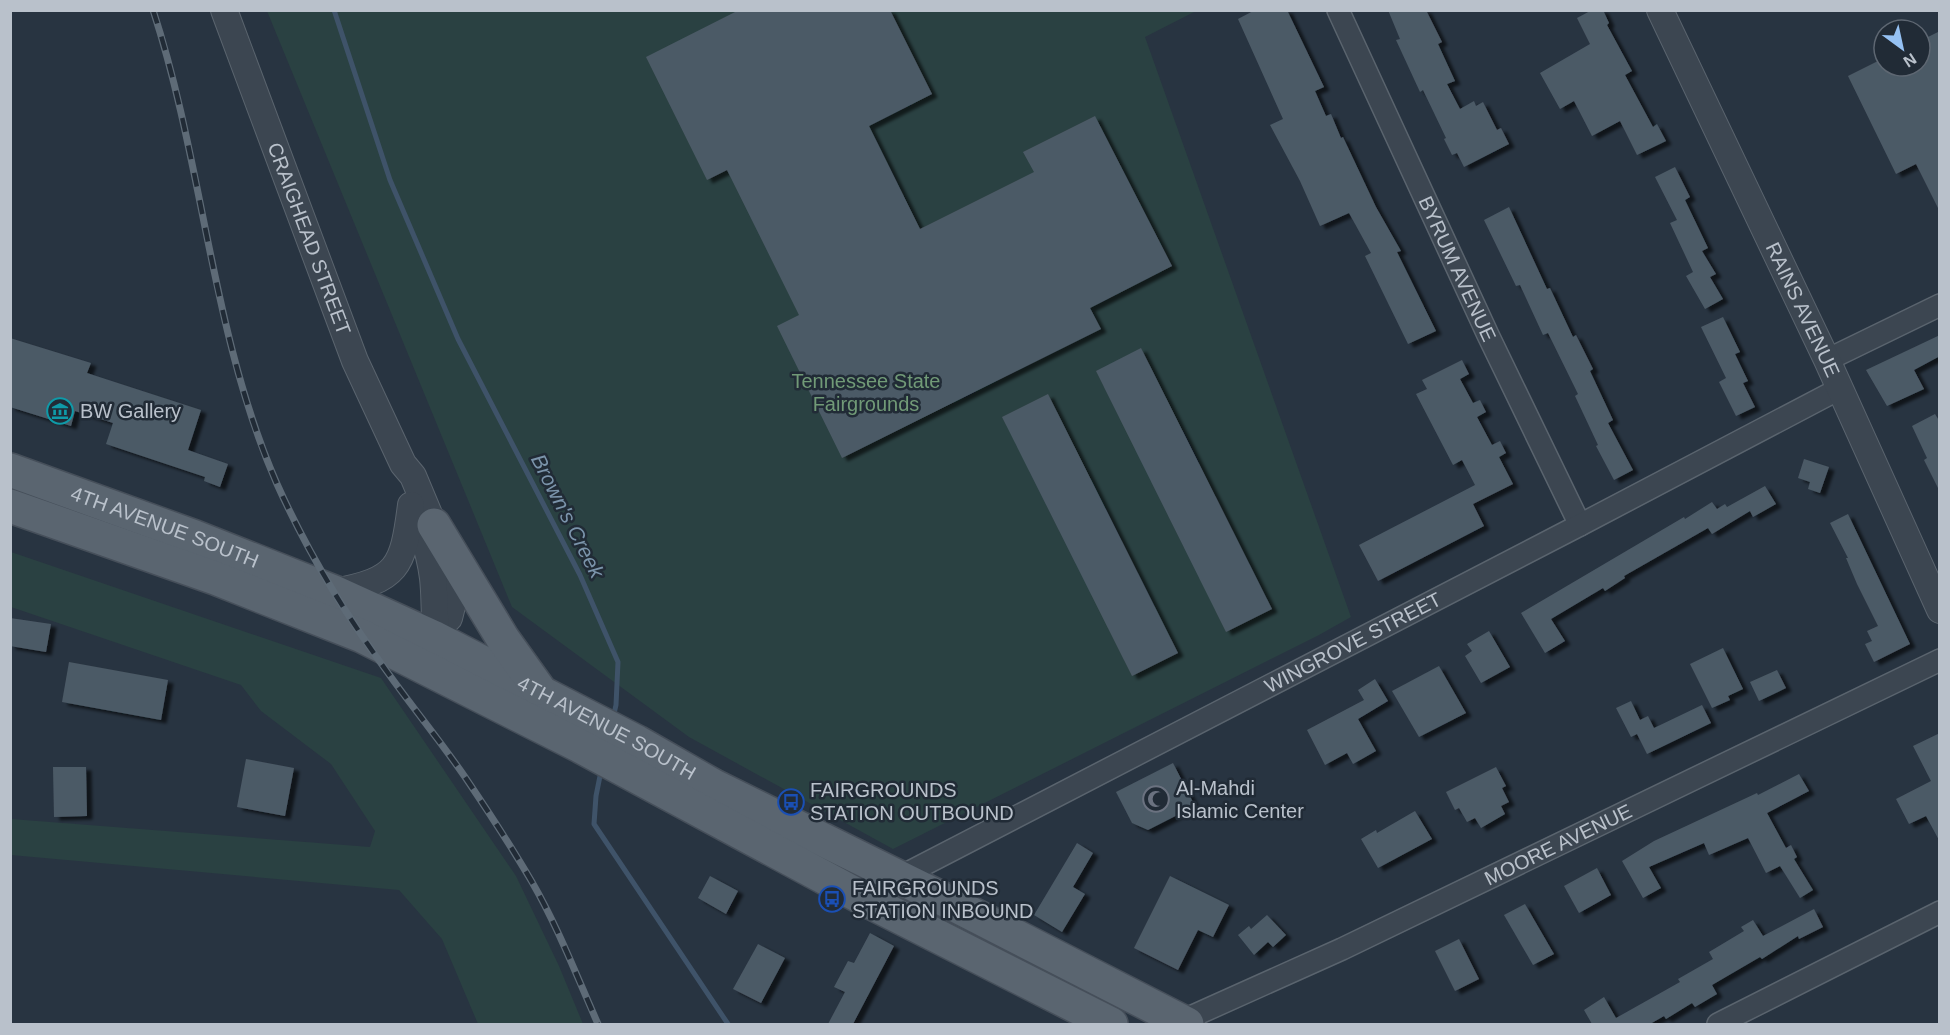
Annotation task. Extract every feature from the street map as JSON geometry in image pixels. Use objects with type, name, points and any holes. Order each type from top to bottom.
[{"type":"main road","name":"4TH AVENUE SOUTH","points":[[10,470],[195,537],[334,592],[631,756],[870,902],[1112,1024]]},
{"type":"main road","name":"4TH AVENUE SOUTH","points":[[10,506],[215,578],[362,636],[430,644],[543,694],[586,733]]},
{"type":"main road","points":[[422,515],[503,639],[543,694]]},
{"type":"main road","name":"4TH AVENUE SOUTH","points":[[631,756],[714,786],[900,877],[1181,1024]]},
{"type":"street","name":"CRAIGHEAD STREET","points":[[224,10],[356,361],[403,464],[414,476],[422,515],[451,568],[454,598],[449,618],[430,644]]},
{"type":"street","name":"BYRUM AVENUE","points":[[1338,10],[1479,315],[1580,525]]},
{"type":"street","name":"RAINS AVENUE","points":[[1660,10],[1827,360],[1940,610]]},
{"type":"street","points":[[1827,360],[1940,305]]},
{"type":"street","name":"WINGROVE STREET","points":[[870,902],[900,877],[1839,389]]},
{"type":"street","points":[[334,592],[377,582],[396,565],[422,515]]},
{"type":"street","name":"MOORE AVENUE","points":[[1181,1024],[1352,945],[1940,660]]},
{"type":"street","points":[[1718,1024],[1940,912]]},
{"type":"green space","name":"Tennessee State Fairgrounds","points":[[267,11],[1196,11],[1145,37],[1351,617],[893,849],[689,737],[512,607]]},
{"type":"green space","points":[[11,552],[381,678],[516,876],[559,966],[583,1024],[478,1024],[442,939],[399,890],[11,855],[11,819],[370,847],[375,831],[331,764],[261,711],[241,685],[11,607]]},
{"type":"building","points":[[739,10],[890,10],[932,94],[869,126],[920,229],[1034,172],[1023,152],[1095,116],[1172,266],[1090,308],[1101,329],[842,458],[777,326],[799,315],[727,170],[707,180],[646,57]]},
{"type":"building","points":[[1255,10],[1287,10],[1324,87],[1315,91],[1326,116],[1331,114],[1341,138],[1343,137],[1376,207],[1401,251],[1397,252],[1436,331],[1408,344],[1365,256],[1371,253],[1349,213],[1320,226],[1300,181],[1270,125],[1283,119],[1238,19]]},
{"type":"building","points":[[1388,10],[1426,10],[1442,42],[1438,44],[1455,81],[1447,84],[1460,109],[1474,101],[1476,106],[1483,102],[1497,130],[1501,128],[1509,144],[1464,167],[1457,153],[1452,155],[1423,90],[1420,92],[1396,40],[1400,39]]},
{"type":"building","points":[[1592,10],[1603,10],[1609,23],[1607,25],[1632,71],[1625,75],[1653,127],[1657,124],[1666,141],[1637,155],[1620,121],[1592,136],[1574,101],[1560,109],[1540,73],[1590,44],[1577,18]]},
{"type":"building","points":[[1940,31],[1940,212],[1916,164],[1896,174],[1848,76],[1872,64],[1872,78],[1932,78],[1932,35]]},
{"type":"building","points":[[1675,167],[1690,197],[1685,200],[1708,248],[1702,251],[1716,274],[1710,277],[1723,299],[1705,309],[1686,276],[1693,272],[1670,223],[1677,220],[1655,177]]},
{"type":"building","points":[[1509,207],[1547,289],[1550,288],[1573,337],[1576,335],[1593,369],[1590,371],[1613,420],[1608,423],[1633,470],[1614,480],[1596,446],[1598,445],[1575,396],[1578,394],[1548,333],[1543,335],[1520,285],[1516,286],[1484,220]]},
{"type":"building","points":[[1723,317],[1740,352],[1735,354],[1748,381],[1743,383],[1755,407],[1736,416],[1719,382],[1726,378],[1701,327]]},
{"type":"building","points":[[1940,335],[1940,356],[1914,370],[1924,389],[1887,406],[1866,370]]},
{"type":"building","points":[[10,338],[91,363],[87,373],[201,410],[188,450],[228,464],[220,487],[204,481],[205,477],[106,444],[113,423],[75,411],[71,426],[10,407]]},
{"type":"building","points":[[1141,348],[1272,609],[1226,632],[1096,371]]},
{"type":"building","points":[[1462,360],[1469,374],[1460,379],[1473,403],[1480,400],[1486,412],[1477,417],[1492,445],[1500,441],[1506,453],[1499,457],[1513,484],[1473,504],[1484,526],[1378,581],[1359,545],[1475,485],[1462,460],[1453,465],[1416,394],[1427,389],[1422,380]]},
{"type":"building","points":[[1048,394],[1178,653],[1132,676],[1002,417]]},
{"type":"building","points":[[1935,414],[1940,422],[1940,492],[1924,460],[1927,458],[1912,426]]},
{"type":"building","points":[[1804,459],[1829,467],[1820,493],[1808,489],[1810,482],[1798,478]]},
{"type":"building","points":[[1765,486],[1776,504],[1753,517],[1750,511],[1712,534],[1708,528],[1624,576],[1625,578],[1605,591],[1603,588],[1551,619],[1565,641],[1545,653],[1521,613],[1712,502],[1717,509],[1725,504],[1727,507]]},
{"type":"building","points":[[1848,514],[1910,644],[1874,662],[1865,644],[1872,641],[1867,631],[1878,626],[1830,523]]},
{"type":"building","points":[[10,618],[51,624],[46,652],[10,646]]},
{"type":"building","points":[[1489,631],[1510,667],[1481,683],[1465,656],[1472,651],[1467,644]]},
{"type":"building","points":[[1723,648],[1743,689],[1728,696],[1730,700],[1712,708],[1690,664]]},
{"type":"building","points":[[69,662],[168,680],[161,720],[62,702]]},
{"type":"building","points":[[1439,666],[1466,713],[1419,737],[1392,691]]},
{"type":"building","points":[[1777,670],[1786,688],[1759,701],[1750,682]]},
{"type":"building","points":[[1375,679],[1388,701],[1358,719],[1376,751],[1353,764],[1347,753],[1325,765],[1307,730],[1364,700],[1358,690]]},
{"type":"building","points":[[1631,701],[1640,720],[1648,716],[1654,728],[1702,705],[1711,723],[1647,754],[1637,734],[1631,737],[1616,708]]},
{"type":"building","points":[[1940,733],[1940,842],[1926,816],[1909,824],[1896,799],[1931,781],[1913,746]]},
{"type":"building","points":[[246,759],[294,768],[285,816],[237,807]]},
{"type":"building","name":"Al-Mahdi Islamic Center","points":[[1173,763],[1195,806],[1148,830],[1132,823],[1116,792]]},
{"type":"building","points":[[53,767],[86,767],[87,816],[54,817]]},
{"type":"building","points":[[1496,767],[1506,786],[1502,788],[1509,802],[1501,806],[1505,814],[1481,828],[1475,818],[1467,822],[1459,808],[1455,810],[1446,792]]},
{"type":"building","points":[[1799,774],[1809,791],[1767,813],[1786,848],[1791,845],[1797,857],[1794,859],[1813,890],[1800,898],[1780,866],[1766,873],[1748,838],[1709,855],[1704,843],[1649,867],[1661,888],[1643,898],[1622,861],[1654,841],[1757,793],[1758,795]]},
{"type":"building","points":[[1415,811],[1432,839],[1378,868],[1361,839],[1376,830],[1377,833]]},
{"type":"building","points":[[1077,843],[1093,853],[1073,887],[1085,894],[1062,932],[1034,915]]},
{"type":"building","points":[[1597,868],[1611,895],[1579,913],[1564,886]]},
{"type":"building","points":[[710,876],[738,891],[726,914],[698,898]]},
{"type":"building","points":[[1170,876],[1229,905],[1213,937],[1198,930],[1178,970],[1134,948]]},
{"type":"building","points":[[1525,904],[1554,954],[1533,965],[1504,915]]},
{"type":"building","points":[[1814,909],[1823,927],[1799,939],[1798,936],[1762,959],[1760,957],[1712,985],[1717,994],[1695,1007],[1692,1003],[1666,1019],[1664,1016],[1650,1024],[1592,1024],[1584,1010],[1604,997],[1616,1018],[1680,982],[1678,979],[1713,959],[1709,952],[1744,931],[1741,927],[1753,920],[1763,936]]},
{"type":"building","points":[[1267,915],[1286,935],[1273,947],[1268,942],[1254,955],[1238,935],[1249,926],[1251,929]]},
{"type":"building","points":[[870,933],[894,946],[853,1024],[828,1024],[845,992],[834,987],[848,961],[854,963]]},
{"type":"building","points":[[1459,939],[1479,979],[1455,991],[1435,951]]},
{"type":"building","points":[[758,944],[785,958],[761,1003],[733,989]]},
{"type":"waterway","name":"Brown's Creek","points":[[334,10],[390,180],[458,339],[580,575],[618,662],[616,705],[613,718]]},
{"type":"waterway","name":"Brown's Creek","points":[[601,771],[594,824],[728,1024]]},
{"type":"railway","points":[[153,10],[185,129],[222,309],[237,368],[255,427],[277,484],[301,534],[342,605],[388,673],[465,777],[524,869],[567,952],[598,1024]]},
{"type":"place","name":"BW Gallery","points":[[60,411]]},
{"type":"place","name":"Al-Mahdi Islamic Center","points":[[1156,799]]},
{"type":"place","name":"FAIRGROUNDS STATION OUTBOUND","points":[[791,802]]},
{"type":"place","name":"FAIRGROUNDS STATION INBOUND","points":[[832,899]]}]
